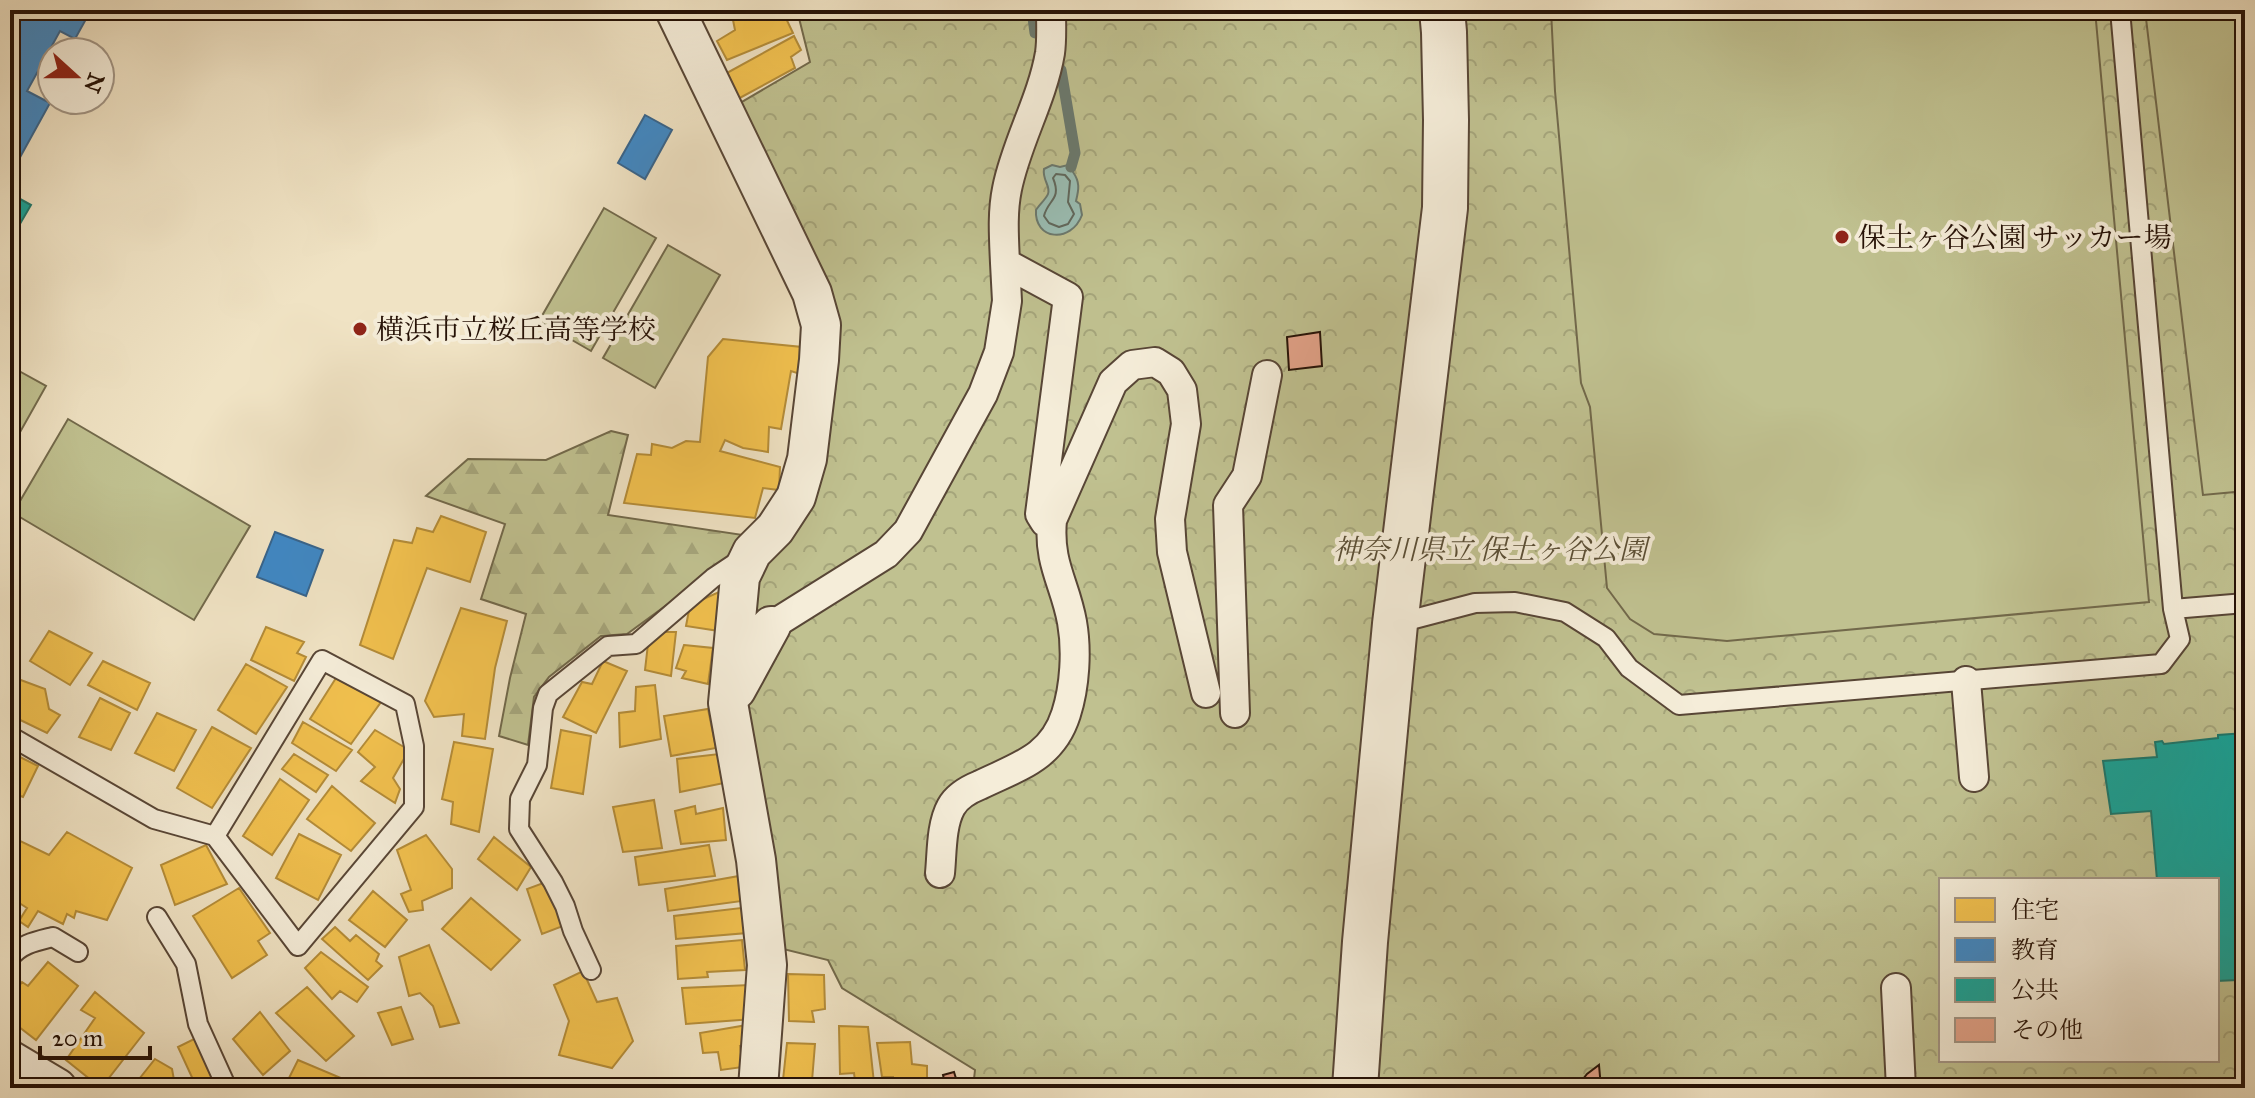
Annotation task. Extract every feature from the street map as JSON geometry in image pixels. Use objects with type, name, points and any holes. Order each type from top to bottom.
[{"type":"street","points":[[675,10],[812,293],[821,325],[807,459],[796,497],[775,529],[752,552],[740,577],[728,703],[756,860],[767,965],[758,1088]]},
{"type":"street","points":[[728,703],[771,626],[886,554],[908,531],[983,394],[999,352],[1007,301],[1003,226],[1006,191],[1050,53],[1051,10]]},
{"type":"street","points":[[1355,1088],[1365,942],[1395,624],[1445,208],[1442,10]]},
{"type":"street","points":[[1005,263],[1068,297],[1040,514],[1051,532]]},
{"type":"street","points":[[940,873],[946,823],[952,806],[968,790],[1038,757],[1056,739],[1067,712],[1074,665],[1072,622],[1054,565],[1051,532],[1058,504],[1113,382],[1132,365],[1155,362],[1171,372],[1182,390],[1186,424],[1170,519],[1172,552],[1206,693]]},
{"type":"street","points":[[1235,713],[1228,505],[1247,476],[1267,375]]},
{"type":"street","points":[[1966,681],[1974,777]]},
{"type":"street","points":[[1896,988],[1901,1088]]},
{"type":"street","points":[[10,1060],[57,1088]]},
{"type":"lane","points":[[1395,624],[1475,603],[1515,602],[1565,612],[1606,638],[1629,668],[1679,705],[2161,664],[2180,639],[2173,609],[2120,10]]},
{"type":"lane","points":[[591,970],[553,882],[519,829],[520,799],[537,765],[543,708],[548,694],[608,646],[636,644],[713,578],[752,552]]},
{"type":"lane","points":[[2173,609],[2245,603]]},
{"type":"lane","points":[[10,736],[154,819],[215,836],[298,946],[414,807],[414,746],[405,704],[322,660],[215,836]]},
{"type":"lane","points":[[157,917],[186,964],[198,1024],[227,1088]]},
{"type":"lane","points":[[10,958],[33,942],[53,937],[78,952]]},
{"type":"green space","name":"神奈川県立 保土ヶ谷公園","points":[[797,10],[2245,10],[2245,1088],[973,1088],[975,1070],[842,988],[828,960],[771,946],[743,712],[746,614],[835,377],[735,106],[810,62]]},
{"type":"green space","name":"保土ヶ谷公園 サッカー場","points":[[1551,10],[2095,10],[2149,602],[1727,641],[1654,634],[1630,619],[1607,588],[1590,407],[1581,383],[1555,91]]},
{"type":"green space","points":[[2145,10],[2245,10],[2245,491],[2203,495]]},
{"type":"green space","points":[[604,208],[656,238],[591,351],[539,321]]},
{"type":"green space","points":[[668,245],[720,275],[655,388],[603,358]]},
{"type":"green space","points":[[10,366],[46,386],[10,450]]},
{"type":"green space","points":[[68,419],[250,526],[194,620],[13,513]]},
{"type":"green space","points":[[611,431],[628,435],[608,515],[743,535],[739,552],[627,634],[601,636],[549,677],[534,697],[528,745],[499,736],[526,614],[481,599],[505,524],[426,496],[468,459],[546,460]]},
{"type":"water","points":[[1052,165],[1074,168],[1078,182],[1076,201],[1080,204],[1082,215],[1070,231],[1054,235],[1041,228],[1036,210],[1049,191],[1044,169]]},
{"type":"building: 住宅","points":[[755,10],[782,10],[793,33],[727,60],[717,41],[735,30],[733,20]]},
{"type":"building: 住宅","points":[[794,36],[801,50],[791,57],[795,68],[736,100],[725,74]]},
{"type":"building: 住宅","points":[[723,339],[802,347],[800,374],[791,371],[781,429],[769,427],[768,452],[743,448],[725,440],[720,451],[780,467],[779,490],[763,488],[755,518],[624,503],[637,454],[651,455],[652,444],[672,448],[686,441],[700,442],[708,357]]},
{"type":"building: 住宅","points":[[441,516],[486,532],[470,582],[427,568],[393,659],[360,645],[394,540],[412,543],[417,528],[433,532]]},
{"type":"building: 住宅","points":[[719,592],[719,631],[686,626],[690,605]]},
{"type":"building: 住宅","points":[[461,608],[507,621],[495,668],[485,739],[462,736],[464,714],[434,717],[425,701]]},
{"type":"building: 住宅","points":[[266,627],[304,642],[297,653],[306,657],[294,681],[251,660]]},
{"type":"building: 住宅","points":[[49,631],[92,653],[70,685],[30,661]]},
{"type":"building: 住宅","points":[[662,632],[676,632],[671,676],[645,670],[648,644]]},
{"type":"building: 住宅","points":[[684,645],[713,648],[708,684],[682,678],[686,671],[676,668]]},
{"type":"building: 住宅","points":[[103,661],[150,683],[137,710],[88,685]]},
{"type":"building: 住宅","points":[[603,661],[627,671],[596,733],[563,717],[582,682],[592,684]]},
{"type":"building: 住宅","points":[[246,664],[287,687],[256,734],[218,710]]},
{"type":"building: 住宅","points":[[336,678],[381,702],[351,744],[310,719]]},
{"type":"building: 住宅","points":[[18,679],[45,689],[49,709],[60,715],[47,733],[10,715],[10,691]]},
{"type":"building: 住宅","points":[[655,685],[661,739],[620,747],[619,713],[635,711],[636,687]]},
{"type":"building: 住宅","points":[[100,698],[130,713],[111,750],[79,737]]},
{"type":"building: 住宅","points":[[708,709],[716,748],[671,756],[664,716]]},
{"type":"building: 住宅","points":[[157,713],[196,730],[174,771],[135,753]]},
{"type":"building: 住宅","points":[[303,722],[352,750],[336,771],[292,743]]},
{"type":"building: 住宅","points":[[212,727],[251,748],[212,808],[177,788]]},
{"type":"building: 住宅","points":[[375,730],[409,750],[393,778],[400,789],[395,803],[361,781],[375,767],[358,752]]},
{"type":"building: 住宅","points":[[561,730],[591,736],[583,794],[551,788]]},
{"type":"building: 住宅","points":[[454,742],[493,749],[479,832],[451,824],[453,802],[442,799]]},
{"type":"building: 住宅","points":[[10,752],[38,766],[23,797],[10,792]]},
{"type":"building: 住宅","points":[[294,754],[328,775],[316,792],[282,769]]},
{"type":"building: 住宅","points":[[719,754],[724,783],[680,792],[677,759]]},
{"type":"building: 住宅","points":[[280,779],[309,800],[272,855],[243,836]]},
{"type":"building: 住宅","points":[[332,786],[375,823],[351,851],[307,819]]},
{"type":"building: 住宅","points":[[654,800],[662,848],[623,852],[613,807]]},
{"type":"building: 住宅","points":[[695,806],[696,814],[723,808],[726,840],[681,844],[675,811]]},
{"type":"building: 住宅","points":[[67,832],[132,868],[107,920],[76,911],[74,918],[67,914],[63,924],[38,911],[28,927],[19,921],[27,908],[10,897],[10,836],[49,855]]},
{"type":"building: 住宅","points":[[299,834],[341,855],[318,900],[276,878]]},
{"type":"building: 住宅","points":[[426,835],[452,869],[452,888],[422,901],[423,910],[409,912],[401,894],[411,890],[397,850]]},
{"type":"building: 住宅","points":[[494,837],[531,867],[517,890],[478,859]]},
{"type":"building: 住宅","points":[[206,845],[227,884],[175,905],[161,865]]},
{"type":"building: 住宅","points":[[709,845],[715,876],[639,885],[635,857]]},
{"type":"building: 住宅","points":[[739,876],[742,901],[668,911],[665,889]]},
{"type":"building: 住宅","points":[[546,882],[563,926],[542,934],[527,889]]},
{"type":"building: 住宅","points":[[239,888],[270,933],[258,941],[267,955],[232,978],[193,916]]},
{"type":"building: 住宅","points":[[373,891],[407,920],[385,947],[349,920]]},
{"type":"building: 住宅","points":[[471,898],[520,940],[491,970],[442,929]]},
{"type":"building: 住宅","points":[[741,908],[747,933],[676,939],[674,916]]},
{"type":"building: 住宅","points":[[335,927],[350,941],[356,935],[379,954],[376,961],[382,966],[368,980],[322,939]]},
{"type":"building: 住宅","points":[[742,940],[745,970],[707,972],[708,977],[678,979],[676,946]]},
{"type":"building: 住宅","points":[[429,945],[459,1023],[440,1027],[433,1006],[420,993],[409,996],[399,957]]},
{"type":"building: 住宅","points":[[321,952],[368,987],[357,1002],[340,991],[332,999],[305,968]]},
{"type":"building: 住宅","points":[[48,962],[78,986],[36,1040],[10,1020],[10,999],[22,982],[28,986]]},
{"type":"building: 住宅","points":[[583,971],[597,1002],[617,998],[633,1041],[612,1068],[559,1055],[569,1021],[554,985]]},
{"type":"building: 住宅","points":[[788,974],[824,975],[825,1009],[812,1011],[814,1022],[789,1021]]},
{"type":"building: 住宅","points":[[750,985],[753,1019],[686,1024],[682,988]]},
{"type":"building: 住宅","points":[[307,987],[354,1036],[326,1061],[276,1013]]},
{"type":"building: 住宅","points":[[95,992],[144,1033],[101,1088],[66,1060],[95,1018],[81,1010]]},
{"type":"building: 住宅","points":[[401,1007],[413,1039],[392,1045],[378,1013]]},
{"type":"building: 住宅","points":[[260,1012],[290,1051],[263,1075],[233,1039]]},
{"type":"building: 住宅","points":[[747,1025],[749,1046],[740,1046],[743,1067],[721,1070],[718,1052],[703,1053],[700,1033]]},
{"type":"building: 住宅","points":[[839,1026],[868,1027],[874,1083],[856,1088],[854,1073],[840,1074]]},
{"type":"building: 住宅","points":[[196,1038],[214,1080],[196,1086],[178,1047]]},
{"type":"building: 住宅","points":[[910,1042],[912,1064],[927,1066],[927,1088],[893,1088],[893,1077],[882,1077],[877,1043]]},
{"type":"building: 住宅","points":[[787,1043],[815,1044],[812,1081],[783,1080]]},
{"type":"building: 住宅","points":[[155,1059],[172,1069],[174,1080],[183,1088],[132,1088]]},
{"type":"building: 住宅","points":[[298,1060],[348,1081],[345,1088],[284,1088]]},
{"type":"building: 住宅","points":[[824,1080],[846,1080],[847,1088],[824,1088]]},
{"type":"building: 住宅","points":[[701,1084],[742,1087],[742,1088],[701,1088]]},
{"type":"building: 教育","points":[[10,10],[91,10],[77,36],[60,31],[57,36],[36,36],[36,75],[27,91],[36,96],[36,116],[43,116],[13,170],[10,169]]},
{"type":"building: 教育","points":[[645,115],[672,130],[645,179],[618,163]]},
{"type":"building: 教育","points":[[275,532],[323,550],[306,596],[257,577]]},
{"type":"building: 公共","points":[[10,172],[19,178],[11,194],[31,205],[10,241]]},
{"type":"building: 公共","points":[[2245,733],[2245,978],[2219,981],[2219,878],[2157,878],[2151,811],[2111,814],[2103,761],[2157,757],[2155,742],[2162,741],[2164,744],[2218,738],[2218,735]]},
{"type":"building: その他","points":[[1320,332],[1322,366],[1289,370],[1287,337]]},
{"type":"building: その他","points":[[1599,1065],[1601,1088],[1576,1088],[1587,1074]]},
{"type":"building: その他","points":[[954,1072],[959,1088],[946,1088],[943,1075]]},
{"type":"waterway","points":[[1032,10],[1035,33]]},
{"type":"waterway","points":[[1061,70],[1075,153],[1071,167]]},
{"type":"place","name":"保土ヶ谷公園 サッカー場","points":[[1842,237]]},
{"type":"place","name":"横浜市立桜丘高等学校","points":[[360,329]]}]
